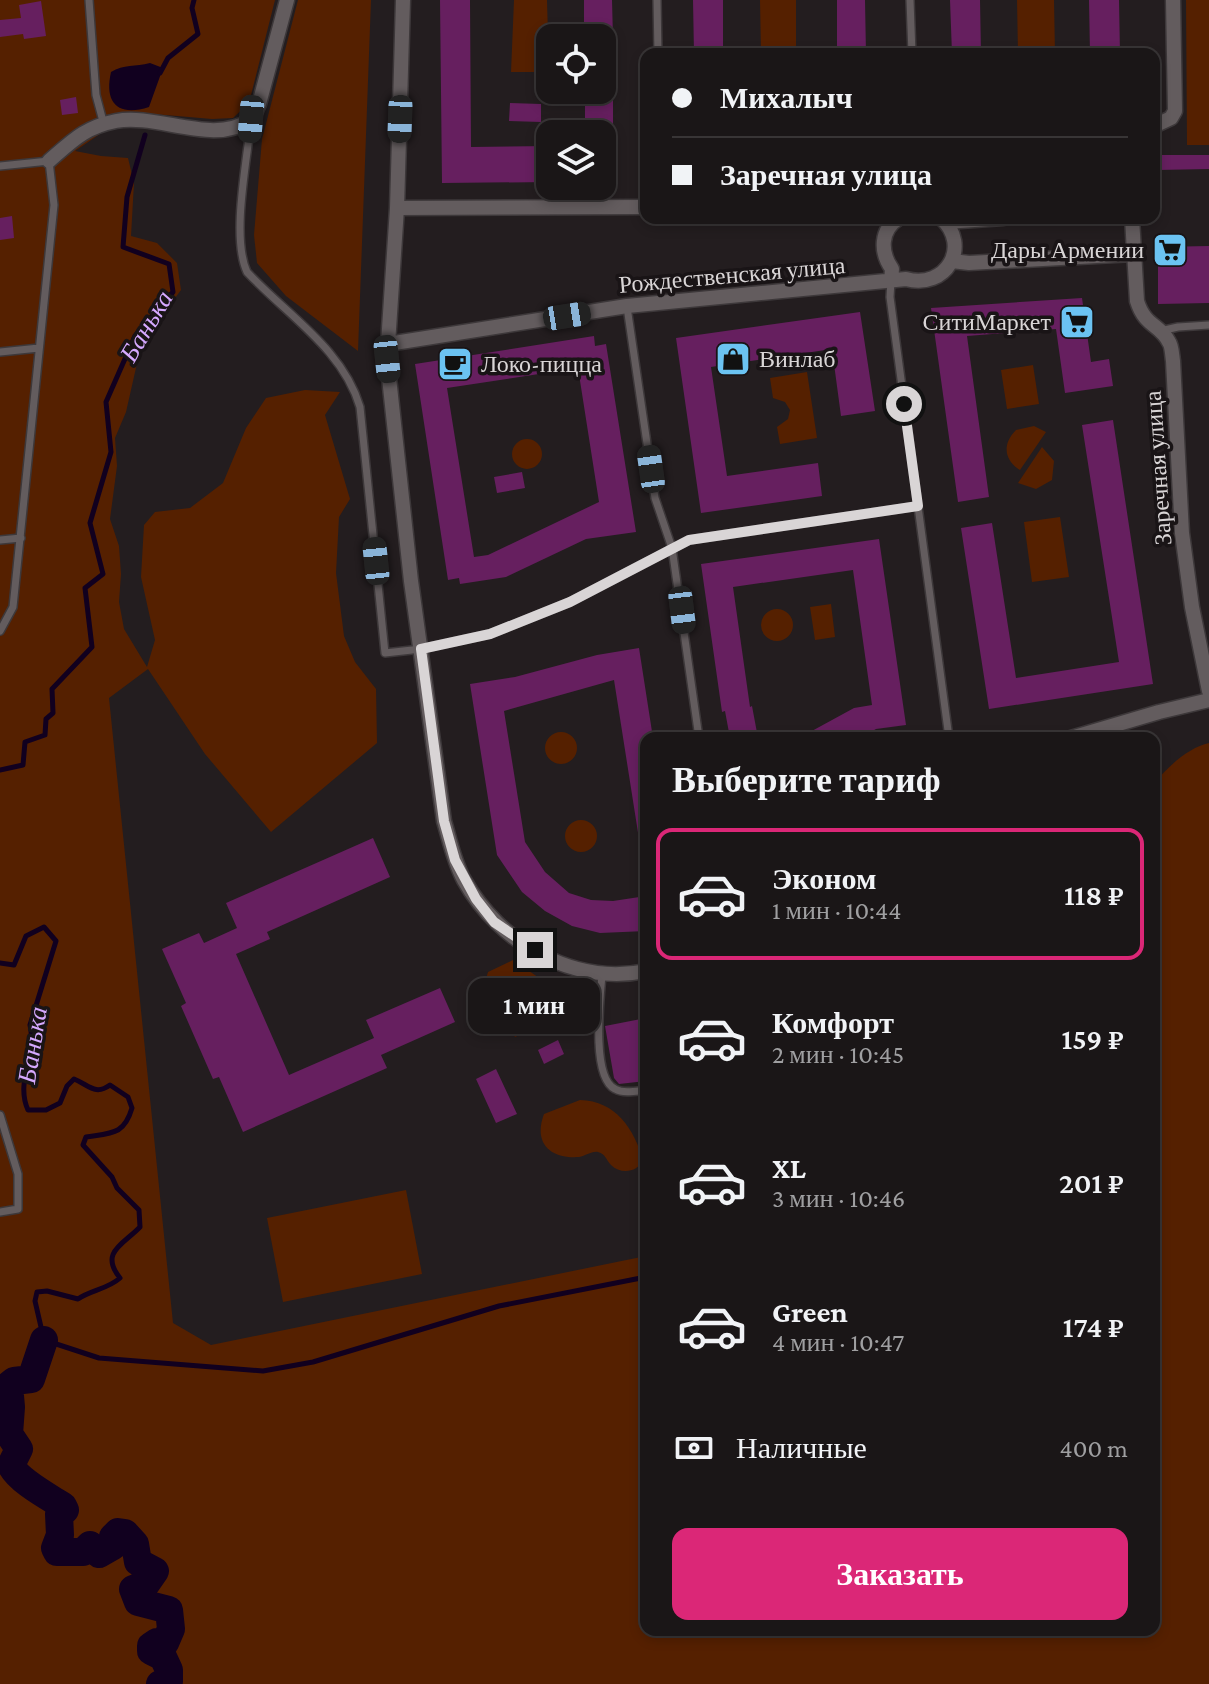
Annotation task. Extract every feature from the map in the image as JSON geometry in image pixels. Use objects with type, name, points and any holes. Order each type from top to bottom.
[{"type":"street","points":[[49,161],[87,129],[104,125],[136,119],[199,129],[225,129],[251,119],[259,104],[287,0]]},
{"type":"street","points":[[403,0],[389,375],[444,821],[463,879],[494,922],[551,961],[602,975],[640,972]]},
{"type":"street","points":[[1160,123],[1171,118],[1175,111],[1173,0]]},
{"type":"street","points":[[397,208],[640,207]]},
{"type":"street","points":[[891,281],[892,269],[883,246],[888,229],[893,224]]},
{"type":"street","points":[[946,224],[954,238],[952,261],[969,263],[1133,254]]},
{"type":"street","name":"Заречная улица","points":[[1132,224],[1137,301],[1148,323],[1169,342],[1173,361],[1182,533],[1192,607],[1209,691]]},
{"type":"street","name":"Рождественская улица","points":[[388,344],[627,306],[891,281],[932,280],[952,261]]},
{"type":"street","points":[[1091,732],[1209,700]]},
{"type":"lane","points":[[89,0],[96,95],[104,125]]},
{"type":"lane","points":[[657,0],[658,48]]},
{"type":"lane","points":[[910,0],[912,48]]},
{"type":"lane","points":[[251,119],[239,235],[240,257],[247,272],[334,356],[354,386],[360,407],[385,653],[421,649],[490,634],[557,608],[689,540],[918,506]]},
{"type":"lane","points":[[0,166],[49,161],[54,205],[13,607],[0,631]]},
{"type":"lane","points":[[891,281],[890,297],[948,732]]},
{"type":"lane","points":[[627,306],[655,498],[672,548],[698,732]]},
{"type":"lane","points":[[1159,331],[1209,325]]},
{"type":"lane","points":[[0,352],[39,348]]},
{"type":"lane","points":[[0,540],[21,538]]},
{"type":"lane","points":[[602,975],[598,1025],[604,1077],[611,1088],[620,1092],[640,1090]]},
{"type":"lane","points":[[0,1115],[18,1174],[18,1209],[0,1212]]},
{"type":"shaded area","points":[[0,0],[275,0],[249,103],[233,118],[109,114],[113,125],[75,151],[128,158],[134,183],[131,236],[157,243],[177,263],[181,290],[148,334],[138,359],[126,412],[115,438],[117,466],[110,519],[119,546],[119,602],[124,629],[147,667],[155,640],[141,577],[144,525],[155,512],[190,508],[223,483],[246,428],[266,398],[305,390],[340,392],[325,415],[350,499],[339,517],[336,573],[344,636],[355,662],[376,689],[377,743],[271,832],[205,754],[148,669],[109,698],[173,1323],[211,1345],[640,1257],[640,1636],[1160,1636],[1160,777],[1178,759],[1209,743],[1209,1684],[0,1684]]},
{"type":"shaded area","points":[[298,0],[371,0],[358,351],[286,296],[257,263],[254,235],[262,139]]},
{"type":"shaded area","points":[[514,0],[547,0],[548,24],[536,24],[536,72],[511,72]]},
{"type":"shaded area","points":[[760,0],[796,0],[796,48],[761,48]]},
{"type":"shaded area","points":[[1017,0],[1054,0],[1055,48],[1018,48]]},
{"type":"shaded area","points":[[1186,0],[1209,0],[1209,145],[1187,145]]},
{"type":"shaded area","points":[[150,63],[163,68],[149,107],[129,110],[116,105],[110,92],[111,72]]},
{"type":"shaded area","points":[[1033,365],[1039,404],[1007,409],[1001,370]]},
{"type":"shaded area","points":[[807,372],[817,438],[780,444],[777,427],[788,419],[790,410],[785,402],[773,398],[770,378]]},
{"type":"shaded area","points":[[1034,426],[1046,432],[1020,470],[1008,457],[1008,441],[1016,430]]},
{"type":"shaded area","points":[[527,439],[538,443],[542,454],[538,465],[527,469],[516,465],[512,454],[516,443]]},
{"type":"shaded area","points":[[1042,447],[1054,461],[1052,480],[1036,489],[1018,483]]},
{"type":"shaded area","points":[[1060,517],[1069,577],[1032,582],[1024,522]]},
{"type":"shaded area","points":[[831,604],[835,637],[815,640],[810,607]]},
{"type":"shaded area","points":[[777,609],[788,614],[793,625],[788,636],[777,641],[766,636],[761,625],[766,614]]},
{"type":"shaded area","points":[[561,732],[572,737],[577,748],[572,759],[561,764],[550,759],[545,748],[550,737]]},
{"type":"shaded area","points":[[581,820],[592,825],[597,836],[592,847],[581,852],[570,847],[565,836],[570,825]]},
{"type":"shaded area","points":[[513,960],[567,997],[559,1017],[515,1037],[485,982],[488,972]]},
{"type":"shaded area","points":[[580,1100],[604,1105],[629,1128],[640,1153],[640,1165],[629,1171],[620,1170],[598,1152],[569,1157],[552,1152],[546,1147],[541,1133],[544,1114]]},
{"type":"shaded area","points":[[406,1190],[422,1274],[283,1302],[267,1218]]},
{"type":"building","points":[[440,0],[470,0],[471,147],[536,146],[536,182],[442,183]]},
{"type":"building","points":[[584,0],[612,0],[613,24],[584,24]]},
{"type":"building","points":[[693,0],[723,0],[723,48],[694,48]]},
{"type":"building","points":[[837,0],[865,0],[866,48],[837,48]]},
{"type":"building","points":[[950,0],[980,0],[981,48],[952,48]]},
{"type":"building","points":[[1089,0],[1119,0],[1120,48],[1090,48]]},
{"type":"building","points":[[41,1],[46,36],[24,39],[23,34],[0,37],[0,20],[21,18],[19,5]]},
{"type":"building","points":[[76,97],[78,113],[62,115],[60,100]]},
{"type":"building","points":[[510,103],[541,104],[541,120],[509,121]]},
{"type":"building","points":[[585,104],[613,104],[613,120],[585,120]]},
{"type":"building","points":[[1160,155],[1209,155],[1209,169],[1160,170]]},
{"type":"building","points":[[12,216],[14,238],[0,240],[0,218]]},
{"type":"building","points":[[1209,246],[1209,303],[1158,304],[1158,247]]},
{"type":"building","points":[[1082,298],[1091,362],[1109,359],[1113,386],[1065,393],[1056,329],[967,336],[989,497],[958,502],[931,308]]},
{"type":"building","points":[[860,312],[875,411],[841,416],[832,349],[711,367],[727,476],[818,463],[822,496],[701,513],[676,338]]},
{"type":"building","points":[[594,336],[595,346],[606,344],[636,532],[586,539],[506,577],[460,584],[459,578],[448,580],[415,364]],"holes":[[[578,368],[599,502],[488,555],[474,557],[447,388]]]},
{"type":"building","points":[[1113,420],[1153,684],[989,709],[961,528],[992,523],[1016,678],[1119,662],[1082,425]]},
{"type":"building","points":[[522,472],[525,488],[497,493],[494,477]]},
{"type":"building","points":[[879,539],[906,725],[871,732],[810,732],[854,708],[872,705],[853,570],[733,587],[750,707],[757,732],[729,732],[725,711],[722,712],[701,564]]},
{"type":"building","points":[[639,648],[652,732],[640,732],[640,839],[614,680],[504,711],[525,842],[545,872],[569,893],[591,900],[640,897],[640,931],[600,933],[572,926],[545,911],[522,892],[497,855],[470,684],[515,677],[597,655]]},
{"type":"building","points":[[373,838],[390,877],[267,932],[270,939],[236,954],[289,1075],[374,1038],[366,1020],[440,988],[455,1022],[381,1055],[387,1068],[243,1132],[219,1077],[213,1079],[181,1006],[186,1003],[162,949],[199,933],[204,943],[237,928],[226,903]]},
{"type":"building","points":[[640,1019],[640,1082],[619,1084],[614,1078],[605,1026]]},
{"type":"building","points":[[558,1040],[564,1054],[544,1064],[538,1050]]},
{"type":"building","points":[[496,1069],[517,1114],[496,1123],[476,1079]]},
{"type":"waterway","name":"Банька","points":[[160,73],[168,58],[198,34],[192,8],[194,0]]},
{"type":"waterway","name":"Банька","points":[[0,770],[23,765],[25,742],[45,735],[46,719],[53,713],[52,689],[92,647],[85,588],[103,574],[90,523],[111,452],[106,402],[135,336],[173,292],[169,264],[123,247],[127,197],[145,135]]},
{"type":"waterway","name":"Банька","points":[[0,963],[14,965],[26,936],[44,927],[56,941],[30,1025],[31,1046],[24,1089],[28,1110],[46,1110],[60,1103],[67,1086],[74,1079],[96,1090],[110,1085],[128,1097],[132,1108],[121,1128],[86,1137],[83,1145],[139,1210],[140,1227],[113,1255],[114,1269],[120,1278],[115,1282],[78,1299],[47,1291],[37,1292],[35,1301],[44,1340],[99,1358],[263,1371],[313,1362],[499,1306],[640,1278]]},
{"type":"waterway","name":"Банька","points":[[44,1340],[31,1379],[14,1381],[9,1385],[9,1434],[19,1449],[11,1465],[26,1482],[63,1506],[65,1510],[59,1514],[57,1552],[83,1552],[90,1545],[99,1554],[113,1546],[113,1537],[118,1532],[125,1533],[135,1544],[138,1562],[155,1571],[146,1584],[133,1589],[138,1602],[169,1610],[171,1629],[165,1643],[157,1642],[151,1646],[151,1651],[163,1657],[169,1670],[169,1681],[160,1684]]},
{"type":"place","name":"Дары Армении","points":[[1170,250]]},
{"type":"place","name":"СитиМаркет","points":[[1077,322]]},
{"type":"place","name":"Винлаб","points":[[733,359]]},
{"type":"place","name":"Локо-пицца","points":[[455,364]]},
{"type":"route","points":[[535,950],[494,922],[463,879],[455,860],[444,821],[421,649],[490,634],[570,602],[689,540],[918,506],[904,404]]}]
